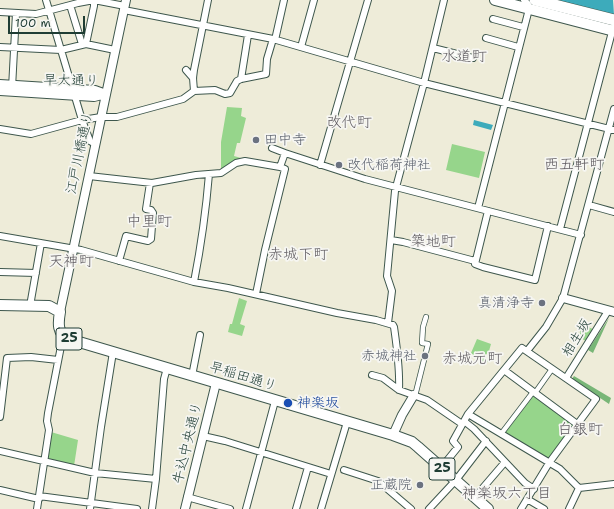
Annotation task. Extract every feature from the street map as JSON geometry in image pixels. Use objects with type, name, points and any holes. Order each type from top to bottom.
[{"type":"highway","points":[[560,0],[614,14]]},
{"type":"highway","points":[[529,2],[614,26]]},
{"type":"main road","points":[[495,0],[529,2]]},
{"type":"main road","name":"25","points":[[0,305],[49,306],[60,312]]},
{"type":"main road","name":"25","points":[[0,311],[60,312]]},
{"type":"main road","name":"25","points":[[60,312],[59,327],[62,336]]},
{"type":"main road","name":"早稲田通り","points":[[62,336],[412,442],[488,509]]},
{"type":"street","points":[[46,0],[82,120],[90,141],[96,144]]},
{"type":"street","points":[[84,44],[94,6],[94,0]]},
{"type":"street","points":[[0,12],[36,14],[94,0],[125,5],[203,25],[274,40],[424,83],[611,130]]},
{"type":"street","points":[[194,92],[193,78],[208,0]]},
{"type":"street","points":[[0,129],[31,134],[101,116],[117,117],[183,99],[194,92],[215,90],[225,94],[230,93],[237,81],[266,74],[267,59],[274,40],[284,0]]},
{"type":"street","points":[[301,47],[314,0]]},
{"type":"street","points":[[320,165],[368,0]]},
{"type":"street","points":[[388,323],[392,291],[387,276],[396,187],[433,48],[444,0]]},
{"type":"street","points":[[478,208],[529,2]]},
{"type":"street","points":[[70,5],[84,44]]},
{"type":"street","name":"江戸川橋通り","points":[[60,312],[125,5]]},
{"type":"street","points":[[12,88],[16,13]]},
{"type":"street","points":[[493,19],[523,27]]},
{"type":"street","points":[[560,230],[614,26]]},
{"type":"street","points":[[241,79],[248,35]]},
{"type":"street","points":[[486,38],[518,47]]},
{"type":"street","points":[[0,47],[61,50],[84,44],[115,50]]},
{"type":"street","points":[[433,48],[473,58]]},
{"type":"street","points":[[186,70],[193,78]]},
{"type":"street","name":"早大通り","points":[[0,84],[12,88],[73,92],[95,90],[106,94]]},
{"type":"street","name":"早大通り","points":[[0,91],[12,88]]},
{"type":"street","points":[[527,351],[546,327],[563,298],[611,130],[614,109]]},
{"type":"street","points":[[272,148],[320,165],[396,187],[581,235]]},
{"type":"street","points":[[280,167],[285,153]]},
{"type":"street","points":[[89,176],[150,183],[196,175],[221,173],[236,163],[245,161],[285,169],[256,294]]},
{"type":"street","points":[[194,282],[207,201],[209,174]]},
{"type":"street","points":[[119,261],[126,236],[148,241],[151,239],[153,213],[151,210],[146,209],[150,183]]},
{"type":"street","points":[[589,205],[614,212]]},
{"type":"street","points":[[475,261],[488,211]]},
{"type":"street","points":[[391,240],[475,261],[475,264],[483,267],[535,280],[548,226]]},
{"type":"street","points":[[0,236],[74,248],[194,282],[216,285],[388,323],[394,327],[400,370],[399,390]]},
{"type":"street","points":[[30,306],[41,243]]},
{"type":"street","points":[[0,272],[36,273]]},
{"type":"street","points":[[563,298],[611,311]]},
{"type":"street","name":"相生坂","points":[[566,378],[611,311]]},
{"type":"street","points":[[393,435],[416,392],[428,344],[422,342],[422,327],[426,316]]},
{"type":"street","points":[[192,376],[200,335]]},
{"type":"street","points":[[37,509],[50,430],[47,421],[48,413],[62,336]]},
{"type":"street","points":[[442,468],[458,447],[453,441],[468,414],[522,348],[596,399],[549,463],[521,509]]},
{"type":"street","points":[[90,506],[105,396],[113,352]]},
{"type":"street","points":[[0,417],[7,358],[31,356],[58,360]]},
{"type":"street","points":[[152,509],[166,368]]},
{"type":"street","points":[[501,434],[552,368]]},
{"type":"street","points":[[504,370],[578,424]]},
{"type":"street","points":[[372,375],[383,378],[399,390],[427,400],[449,416],[474,429],[525,483],[534,489]]},
{"type":"street","name":"牛込中央通り","points":[[184,509],[216,383]]},
{"type":"street","points":[[246,509],[260,452],[275,401]]},
{"type":"street","points":[[468,414],[549,463],[562,472],[579,488],[614,484]]},
{"type":"street","points":[[321,509],[347,422]]},
{"type":"street","points":[[203,436],[331,474]]},
{"type":"street","points":[[429,509],[456,480],[486,441]]},
{"type":"street","points":[[0,451],[95,473],[156,479]]},
{"type":"street","points":[[475,497],[505,462]]},
{"type":"street","points":[[296,509],[308,467]]},
{"type":"street","points":[[344,470],[378,481],[411,509]]},
{"type":"street","points":[[569,509],[579,488]]},
{"type":"street","points":[[0,490],[90,506],[137,509]]},
{"type":"street","points":[[188,497],[230,509]]},
{"type":"street","points":[[527,499],[544,509]]},
{"type":"green space","points":[[227,107],[242,108],[241,116],[246,118],[240,143],[237,143],[234,156],[241,158],[241,160],[221,169],[221,142]]},
{"type":"green space","points":[[452,144],[485,152],[479,178],[446,170]]},
{"type":"green space","points":[[239,298],[247,301],[240,324],[245,326],[242,336],[228,332],[230,324],[232,324]]},
{"type":"green space","points":[[609,318],[593,353],[588,350]]},
{"type":"green space","points":[[583,325],[593,329],[586,341],[578,337]]},
{"type":"green space","points":[[477,339],[491,344],[489,351],[484,357],[488,361],[485,365],[471,353]]},
{"type":"green space","points":[[574,376],[611,398],[609,404],[572,379]]},
{"type":"green space","points":[[534,395],[574,425],[548,461],[504,434]]},
{"type":"green space","points":[[51,432],[78,440],[74,466],[47,459]]},
{"type":"water","points":[[552,0],[613,0],[614,15]]},
{"type":"water","points":[[474,120],[493,125],[491,130],[473,125]]},
{"type":"place","name":"田中寺","points":[[256,140]]},
{"type":"place","name":"改代稲荷神社","points":[[339,165]]},
{"type":"place","name":"真清浄寺","points":[[542,303]]},
{"type":"place","name":"赤城神社","points":[[425,356]]},
{"type":"place","name":"神楽坂","points":[[288,403]]},
{"type":"place","name":"正蔵院","points":[[420,485]]},
{"type":"district","name":"水道町","points":[[464,57]]},
{"type":"district","name":"改代町","points":[[349,123]]},
{"type":"district","name":"西五軒町","points":[[574,165]]},
{"type":"district","name":"中里町","points":[[149,222]]},
{"type":"district","name":"築地町","points":[[433,242]]},
{"type":"district","name":"赤城下町","points":[[298,255]]},
{"type":"district","name":"天神町","points":[[71,262]]},
{"type":"district","name":"赤城元町","points":[[472,359]]},
{"type":"district","name":"白銀町","points":[[580,430]]},
{"type":"district","name":"神楽坂六丁目","points":[[507,494]]}]
